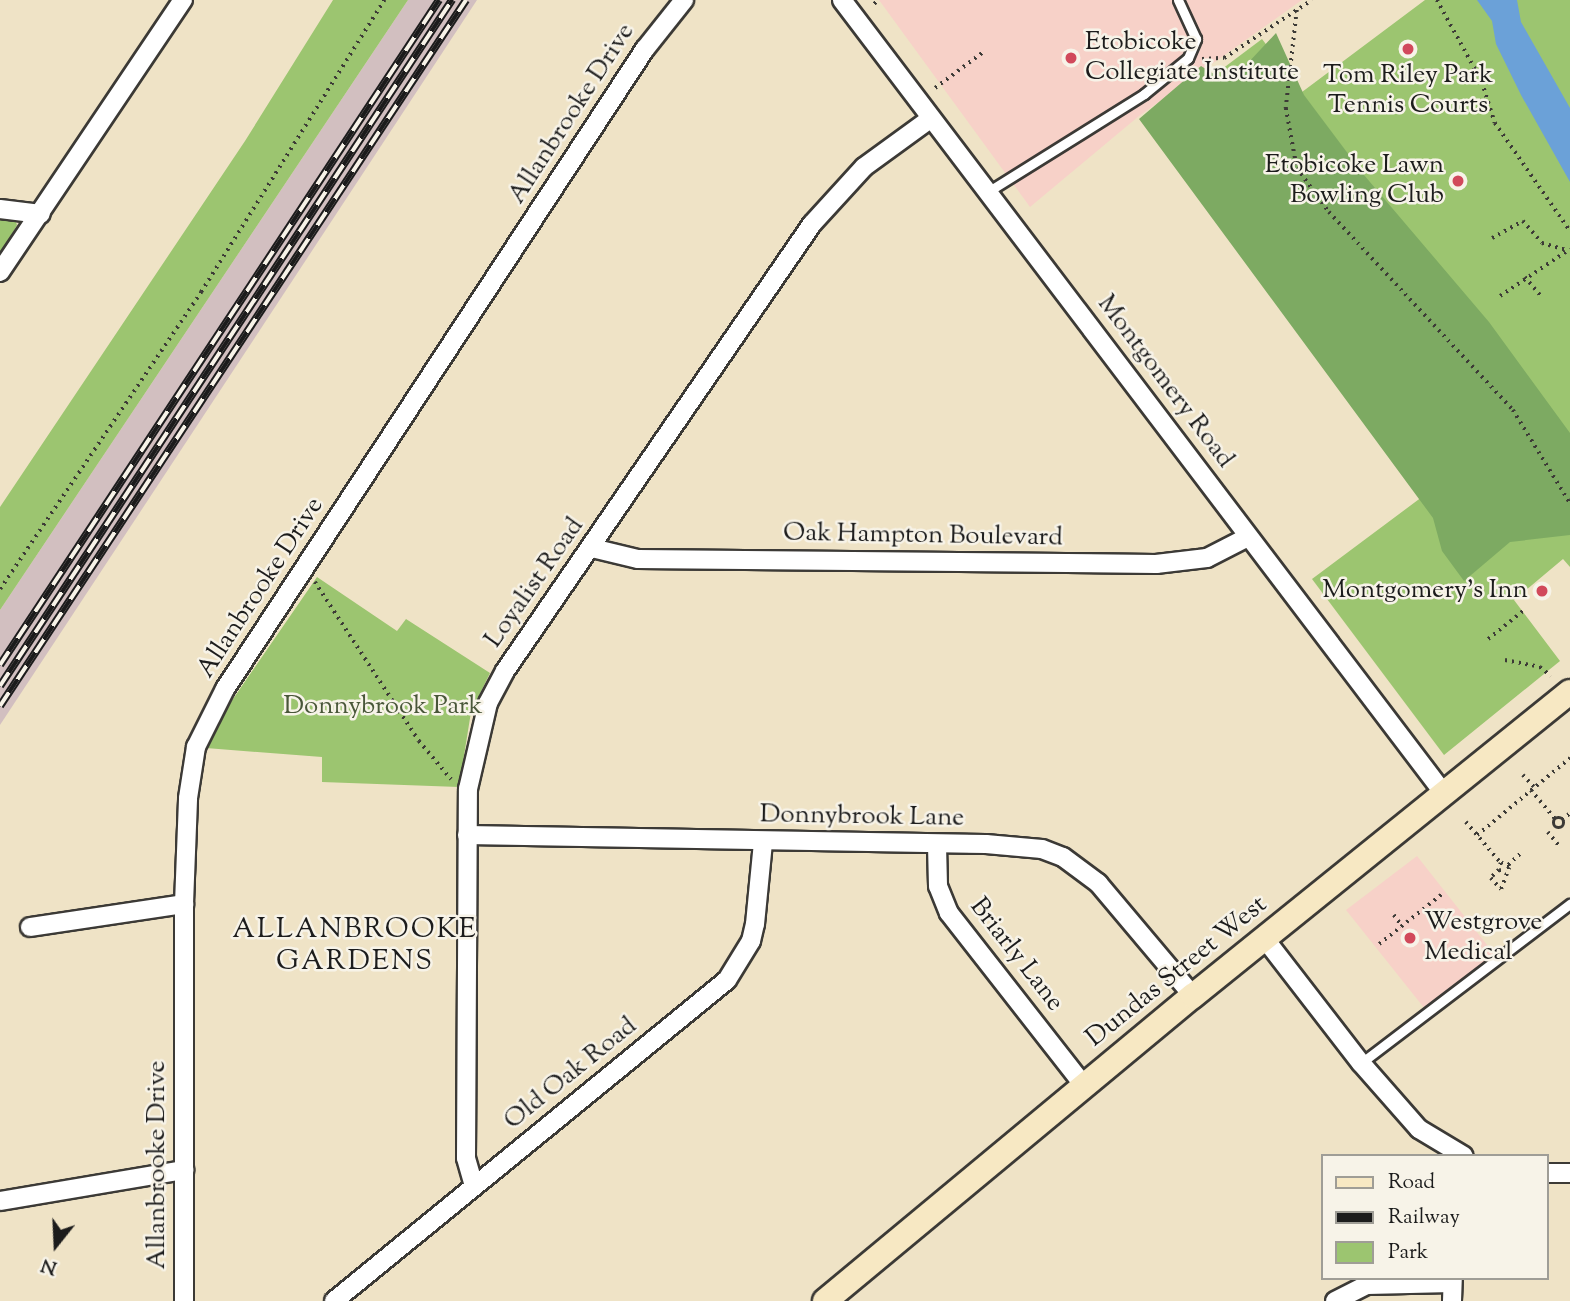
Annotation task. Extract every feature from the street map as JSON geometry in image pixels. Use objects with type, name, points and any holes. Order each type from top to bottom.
[{"type":"main road","name":"Dundas Street West","points":[[825,1301],[1193,996],[1445,795],[1564,692]]},
{"type":"street","points":[[0,272],[183,0]]},
{"type":"street","name":"Allanbrooke Drive","points":[[184,1301],[184,904],[188,798],[196,747],[225,689],[645,49],[684,0]]},
{"type":"street","name":"Montgomery Road","points":[[842,0],[1445,795]]},
{"type":"street","name":"Loyalist Road","points":[[474,1186],[466,1158],[468,789],[480,727],[495,688],[823,209],[864,167],[930,119]]},
{"type":"street","points":[[0,209],[41,214]]},
{"type":"street","name":"Oak Hampton Boulevard","points":[[592,548],[638,559],[1127,564],[1193,562],[1248,537]]},
{"type":"street","name":"Donnybrook Lane","points":[[467,835],[1023,846],[1063,857],[1098,883],[1193,996]]},
{"type":"street","name":"Old Oak Road","points":[[334,1301],[727,980],[751,941],[764,842]]},
{"type":"street","name":"Briarly Lane","points":[[937,845],[938,886],[948,914],[1084,1086]]},
{"type":"street","points":[[30,927],[184,904]]},
{"type":"street","points":[[1265,939],[1361,1063],[1419,1129],[1461,1154]]},
{"type":"street","points":[[0,1200],[184,1170]]},
{"type":"street","points":[[1549,1173],[1570,1173]]},
{"type":"street","points":[[1335,1301],[1367,1285],[1452,1288]]},
{"type":"lane","points":[[989,191],[1144,94],[1188,58],[1196,39],[1178,0]]},
{"type":"lane","points":[[1361,1063],[1570,904]]},
{"type":"path","points":[[0,589],[201,292],[384,0]]},
{"type":"path","points":[[874,4],[878,0]]},
{"type":"path","points":[[1188,58],[1224,58],[1312,0]]},
{"type":"path","points":[[1437,0],[1482,82],[1495,123],[1570,231]]},
{"type":"path","points":[[1297,10],[1286,108],[1297,168],[1329,212],[1513,410],[1570,503]]},
{"type":"path","points":[[935,88],[982,53]]},
{"type":"path","points":[[1492,239],[1523,222],[1542,243],[1568,249]]},
{"type":"path","points":[[1500,296],[1568,249]]},
{"type":"path","points":[[1525,277],[1541,296]]},
{"type":"path","points":[[305,568],[426,751],[445,774],[468,789]]},
{"type":"path","points":[[1488,639],[1523,611]]},
{"type":"path","points":[[1505,660],[1540,667],[1564,692]]},
{"type":"path","points":[[1477,835],[1570,758]]},
{"type":"path","points":[[1523,775],[1555,819],[1555,826]]},
{"type":"path","points":[[1560,847],[1547,833],[1555,826],[1562,826],[1562,820],[1570,813]]},
{"type":"path","points":[[1555,819],[1562,820]]},
{"type":"path","points":[[1466,822],[1501,863],[1508,865]]},
{"type":"path","points":[[1501,863],[1499,870],[1491,878],[1501,889],[1508,865],[1521,853]]},
{"type":"path","points":[[1499,870],[1506,872]]},
{"type":"path","points":[[1379,944],[1441,894]]},
{"type":"path","points":[[1394,915],[1402,926]]},
{"type":"shaded area","points":[[408,0],[477,0],[0,725],[0,610]]},
{"type":"shaded area","name":"Etobicoke Collegiate Institute","points":[[879,0],[1302,0],[1139,116],[1030,207]]},
{"type":"shaded area","points":[[1417,856],[1495,955],[1425,1009],[1346,910]]},
{"type":"green space","points":[[333,0],[408,0],[0,610],[0,507],[245,141]]},
{"type":"green space","points":[[1425,0],[1570,0],[1570,567],[1563,559],[1514,600],[1560,661],[1444,755],[1312,579],[1438,485],[1170,108],[1262,39],[1302,92]]},
{"type":"green space","points":[[1276,33],[1304,95],[1364,175],[1489,322],[1570,433],[1570,535],[1510,542],[1464,581],[1442,551],[1433,518],[1139,119],[1201,66],[1222,79],[1246,65]]},
{"type":"green space","points":[[0,214],[15,219],[17,225],[0,256]]},
{"type":"green space","name":"Donnybrook Park","points":[[317,577],[397,631],[406,619],[490,673],[471,712],[459,787],[322,782],[322,757],[206,748],[222,715]]},
{"type":"water","points":[[1477,0],[1517,0],[1521,22],[1570,108],[1570,182],[1521,95],[1496,44],[1492,21]]},
{"type":"railway","points":[[0,665],[439,0]]},
{"type":"railway","points":[[0,686],[452,0]]},
{"type":"railway","points":[[0,706],[466,0]]},
{"type":"place","name":"Tom Riley Park Tennis Courts","points":[[1408,49]]},
{"type":"place","name":"Etobicoke Collegiate Institute","points":[[1071,58]]},
{"type":"place","name":"Etobicoke Lawn Bowling Club","points":[[1458,181]]},
{"type":"place","name":"Montgomery's Inn","points":[[1542,591]]},
{"type":"place","name":"Westgrove Medical","points":[[1410,938]]},
{"type":"district","name":"ALLANBROOKE GARDENS","points":[[355,946]]}]
